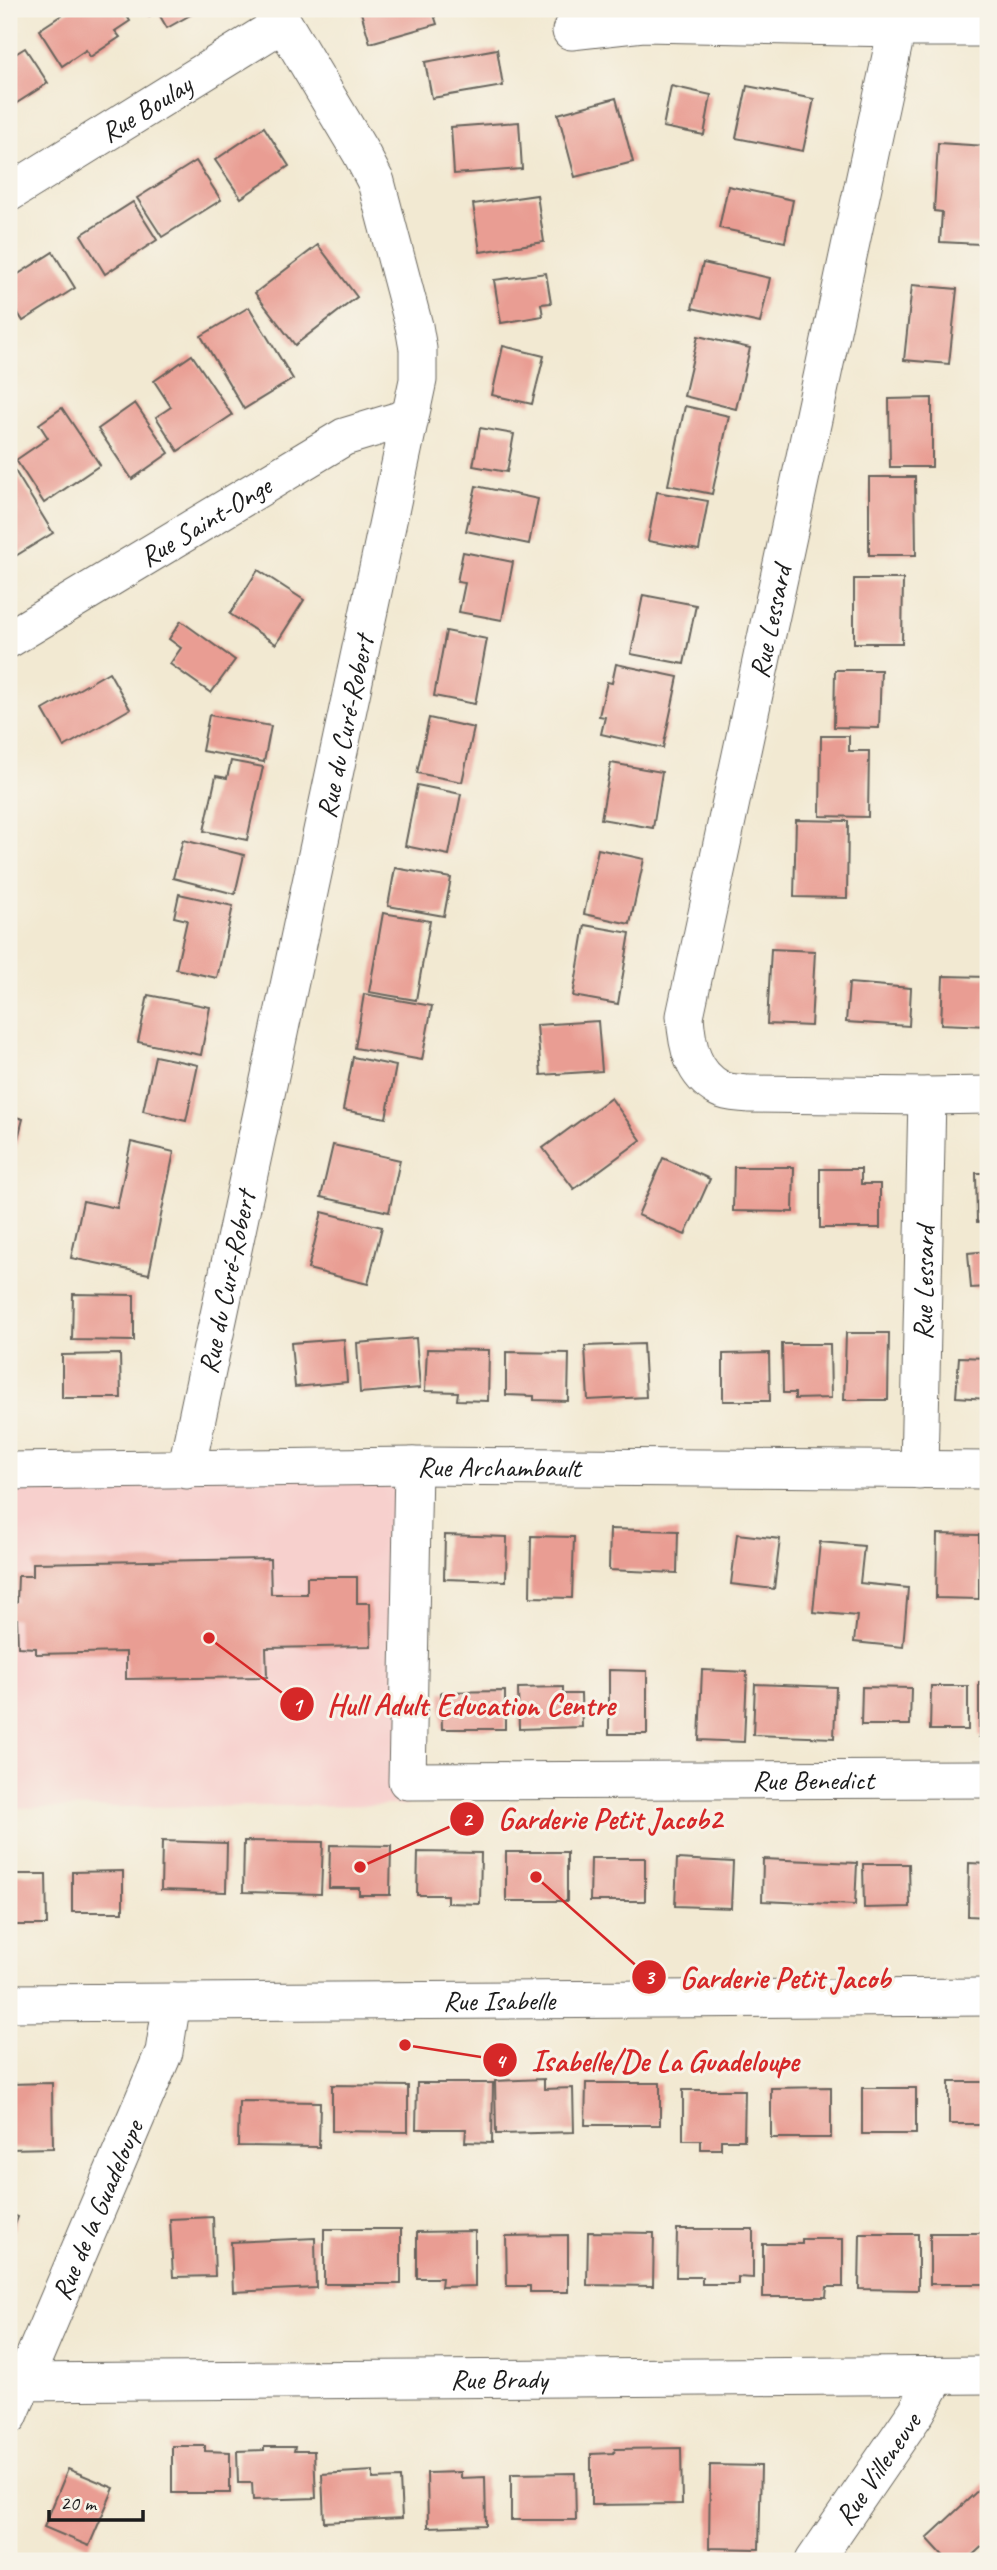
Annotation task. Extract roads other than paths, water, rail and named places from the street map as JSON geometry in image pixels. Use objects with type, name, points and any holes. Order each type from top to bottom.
[{"type":"street","name":"Rue Boulay","points":[[9,193],[279,16]]},
{"type":"street","name":"Rue du Curé-Robert","points":[[186,1470],[418,380],[418,349],[414,326],[376,182],[279,16]]},
{"type":"street","points":[[571,31],[643,23],[988,28]]},
{"type":"street","name":"Rue Lessard","points":[[897,28],[685,1016],[687,1042],[696,1069],[721,1090],[748,1094],[988,1095]]},
{"type":"street","name":"Rue Saint-Onge","points":[[9,639],[344,437],[410,417]]},
{"type":"street","name":"Rue Lessard","points":[[919,1470],[927,1096]]},
{"type":"street","name":"Rue Archambault","points":[[9,1471],[413,1465],[988,1470]]},
{"type":"street","name":"Rue Benedict","points":[[413,1465],[407,1781],[988,1779]]},
{"type":"street","name":"Rue Isabelle","points":[[9,2003],[988,1997]]},
{"type":"street","name":"Rue de la Guadeloupe","points":[[9,2416],[16,2382],[164,2052],[173,2002]]},
{"type":"street","name":"Rue Brady","points":[[16,2382],[988,2375]]},
{"type":"street","name":"Rue Villeneuve","points":[[814,2561],[937,2376]]},
{"type":"place","name":"Hull Adult Education Centre","points":[[209,1638]]},
{"type":"place","name":"Garderie Petit Jacob2","points":[[360,1867]]},
{"type":"place","name":"Garderie Petit Jacob","points":[[536,1877]]},
{"type":"place","name":"Isabelle/De La Guadeloupe","points":[[405,2045]]}]
